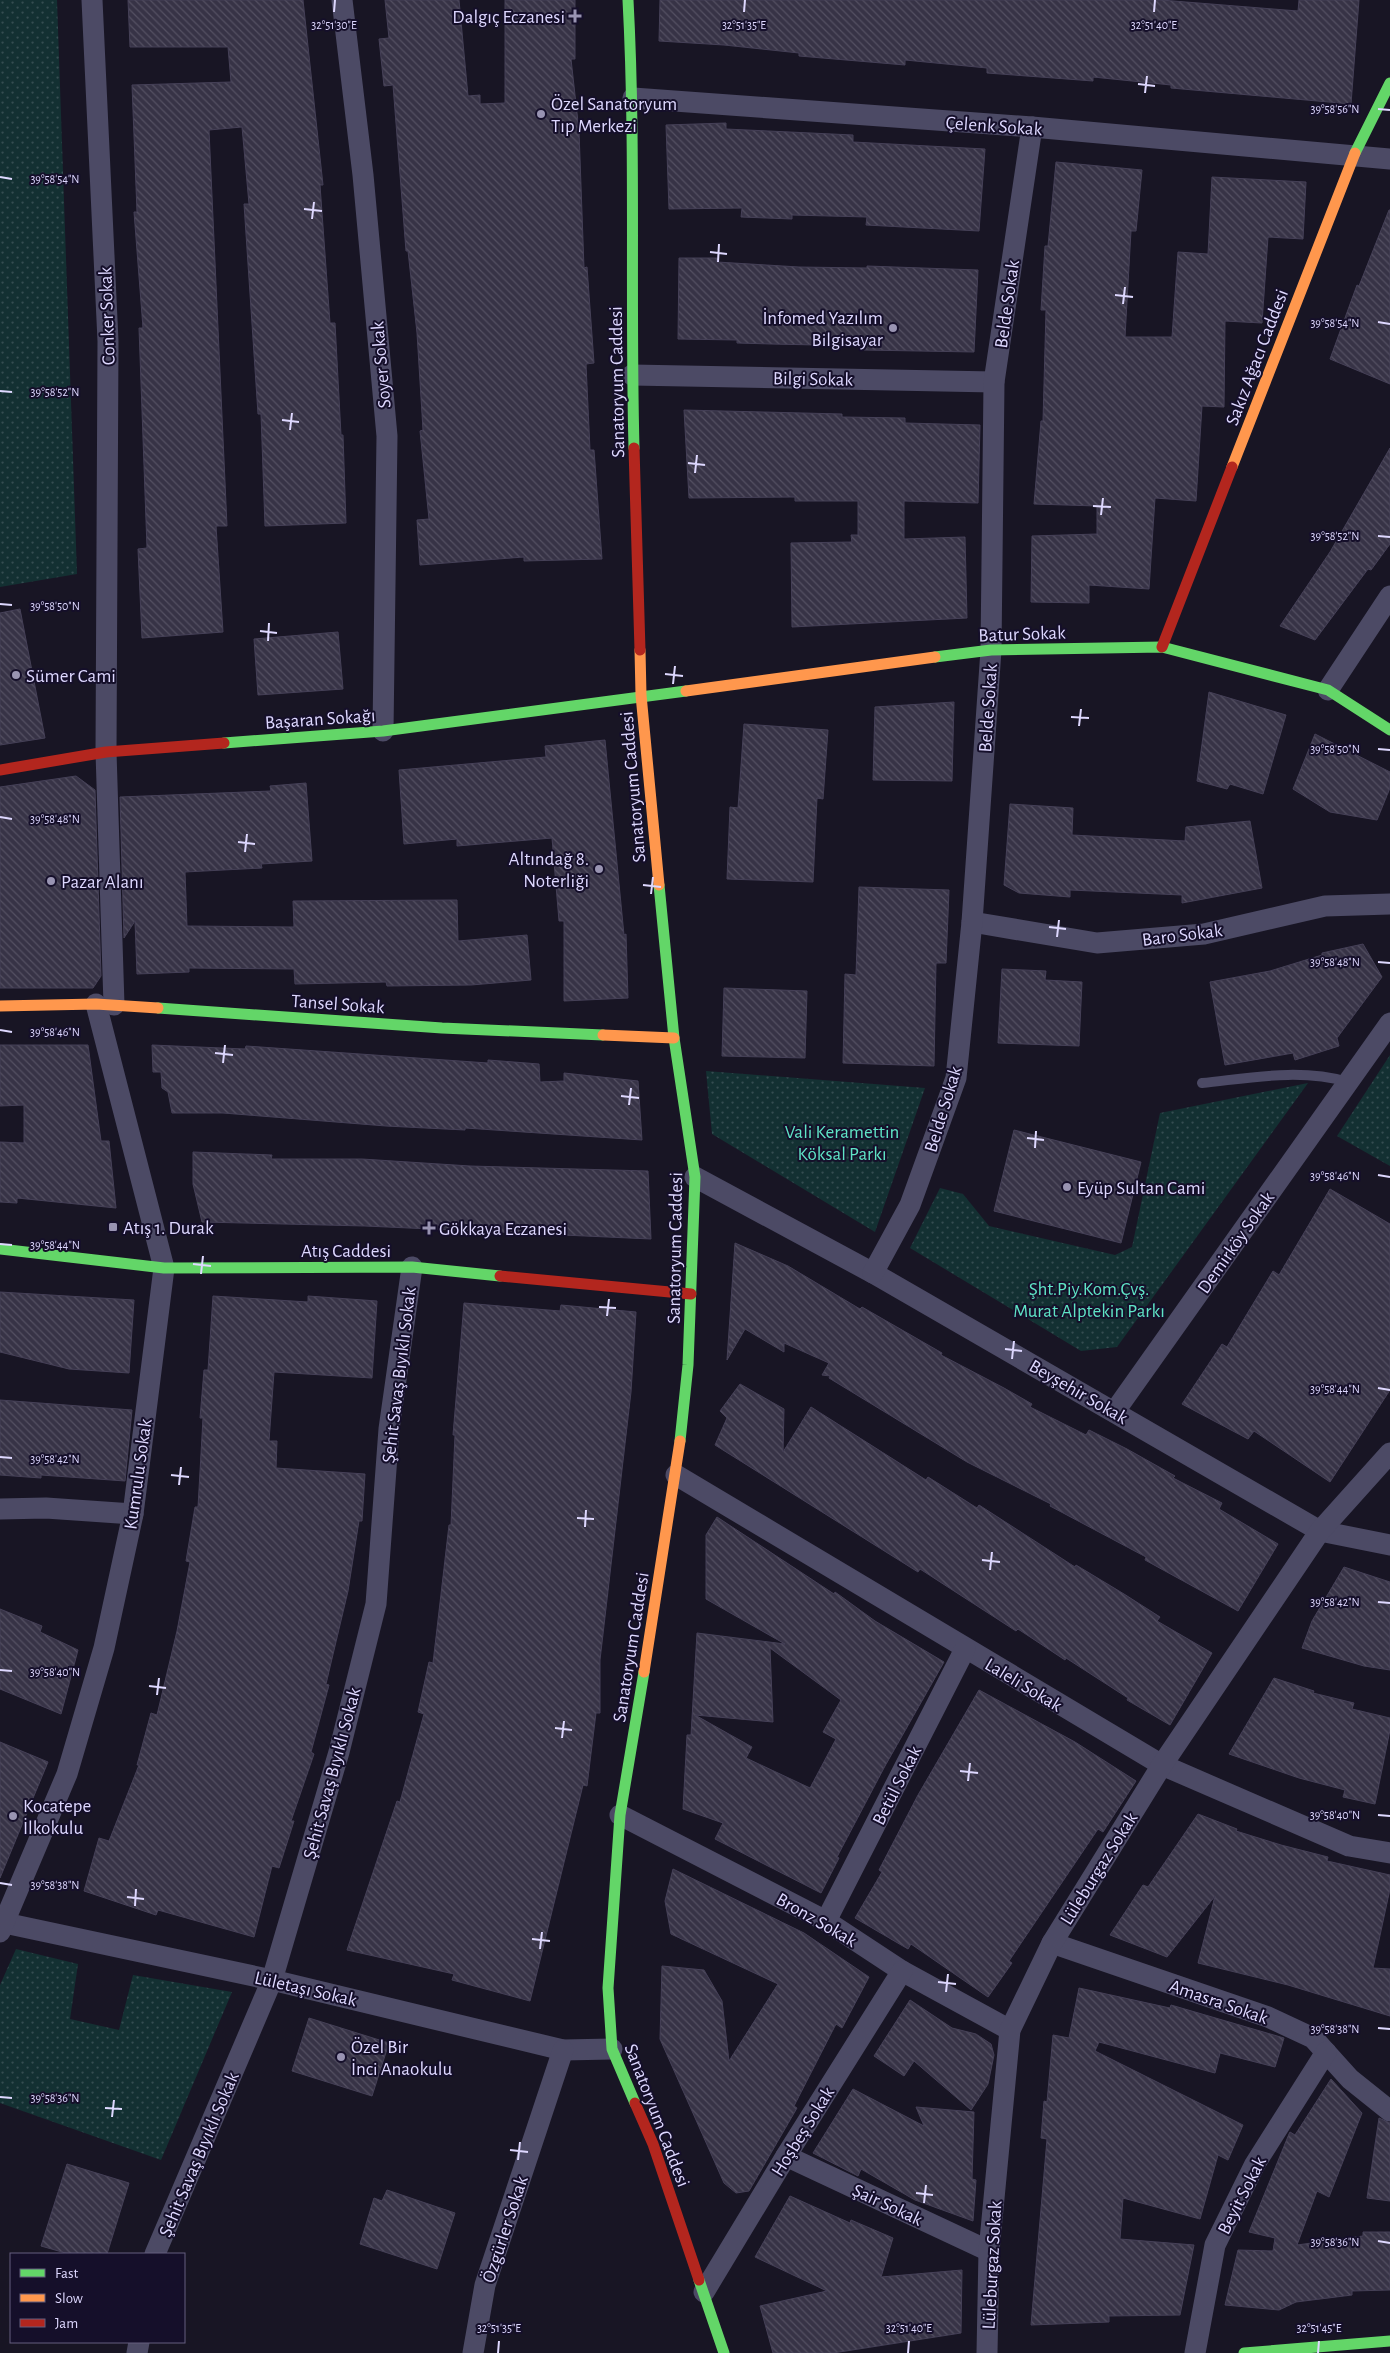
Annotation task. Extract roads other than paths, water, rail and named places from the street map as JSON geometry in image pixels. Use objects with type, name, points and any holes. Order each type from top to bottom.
[{"type":"street","name":"Conker Sokak","points":[[92,0],[108,341],[105,1005]]},
{"type":"street","name":"Soyer Sokak","points":[[342,0],[363,175],[387,436],[383,731]]},
{"type":"street","name":"Sanatoryum Caddesi","points":[[628,0],[633,98],[632,375],[641,695],[674,1038],[695,1177],[688,1365],[676,1475],[620,1816],[608,1988],[612,2050],[653,2144],[724,2353]]},
{"type":"street","name":"Sakız Ağacı Caddesi","points":[[1162,647],[1354,155],[1390,83]]},
{"type":"street","name":"Çelenk Sokak","points":[[633,98],[1032,127],[1390,159]]},
{"type":"street","name":"Belde Sokak","points":[[873,1273],[910,1205],[956,1078],[972,922],[991,650],[994,382],[1032,127]]},
{"type":"street","name":"Bilgi Sokak","points":[[632,375],[994,382]]},
{"type":"street","points":[[1328,690],[1386,609]]},
{"type":"street","name":"Batur Sokak","points":[[641,695],[991,650],[1162,647],[1328,690],[1390,730]]},
{"type":"street","name":"Başaran Sokağı","points":[[0,770],[106,752],[383,731],[641,695]]},
{"type":"street","name":"Baro Sokak","points":[[972,922],[1097,943],[1204,934],[1325,906],[1390,904]]},
{"type":"street","name":"Tansel Sokak","points":[[0,1006],[105,1005],[442,1028],[674,1038]]},
{"type":"street","name":"Kumrulu Sokak","points":[[1,1926],[67,1774],[104,1648],[134,1514],[164,1268],[105,1005]]},
{"type":"street","name":"Demirköy Sokak","points":[[1115,1412],[1390,1023]]},
{"type":"street","name":"Beyşehir Sokak","points":[[695,1177],[873,1273],[1320,1531],[1390,1545]]},
{"type":"street","name":"Atış Caddesi","points":[[0,1249],[164,1268],[412,1267],[692,1294]]},
{"type":"street","name":"Şehit Savaş Bıyıklı Sokak","points":[[155,2253],[272,1980],[339,1752],[376,1604],[389,1429],[412,1267]]},
{"type":"street","name":"Lüleburgaz Sokak","points":[[987,2353],[990,2251],[1010,2030],[1052,1943],[1162,1765],[1320,1531],[1390,1453]]},
{"type":"street","name":"Laleli Sokak","points":[[676,1475],[1162,1765],[1349,1846],[1390,1853]]},
{"type":"street","points":[[0,1509],[46,1508],[134,1514]]},
{"type":"street","name":"Betül Sokak","points":[[826,1921],[965,1649]]},
{"type":"street","name":"Bronz Sokak","points":[[620,1816],[826,1921],[902,1971],[1010,2030]]},
{"type":"street","name":"Lületaşı Sokak","points":[[1,1926],[272,1980],[563,2050],[612,2050]]},
{"type":"street","name":"Amasra Sokak","points":[[1052,1943],[1268,2017],[1313,2038],[1350,2079],[1390,2111]]},
{"type":"street","name":"Hoşbeş Sokak","points":[[704,2292],[786,2156],[902,1971]]},
{"type":"street","name":"Özgürler Sokak","points":[[473,2353],[485,2285],[563,2050]]},
{"type":"street","name":"Beyit Sokak","points":[[1195,2353],[1215,2245],[1255,2164],[1326,2052]]},
{"type":"street","name":"Şair Sokak","points":[[786,2156],[990,2251]]},
{"type":"street","points":[[1244,2353],[1390,2341]]},
{"type":"lane","points":[[1202,1083],[1300,1074],[1332,1077],[1348,1082]]},
{"type":"place","name":"Dalgıç Eczanesi","points":[[575,16]]},
{"type":"place","name":"Özel Sanatoryum Tıp Merkezi","points":[[541,114]]},
{"type":"place","name":"İnfomed Yazılım Bilgisayar","points":[[893,328]]},
{"type":"place","name":"Sümer Cami","points":[[16,675]]},
{"type":"place","name":"Altındağ 8. Noterliği","points":[[599,869]]},
{"type":"place","name":"Pazar Alanı","points":[[51,881]]},
{"type":"place","name":"Eyüp Sultan Cami","points":[[1067,1187]]},
{"type":"place","name":"Atış 1. Durak","points":[[113,1227]]},
{"type":"place","name":"Gökkaya Eczanesi","points":[[429,1228]]},
{"type":"place","name":"Kocatepe İlkokulu","points":[[13,1816]]},
{"type":"place","name":"Özel Bir İnci Anaokulu","points":[[341,2057]]},
{"type":"park label","name":"Vali Keramettin Köksal Parkı","points":[[842,1142]]},
{"type":"park label","name":"Şht.Piy.Kom.Çvş. Murat Alptekin Parkı","points":[[1089,1299]]}]
